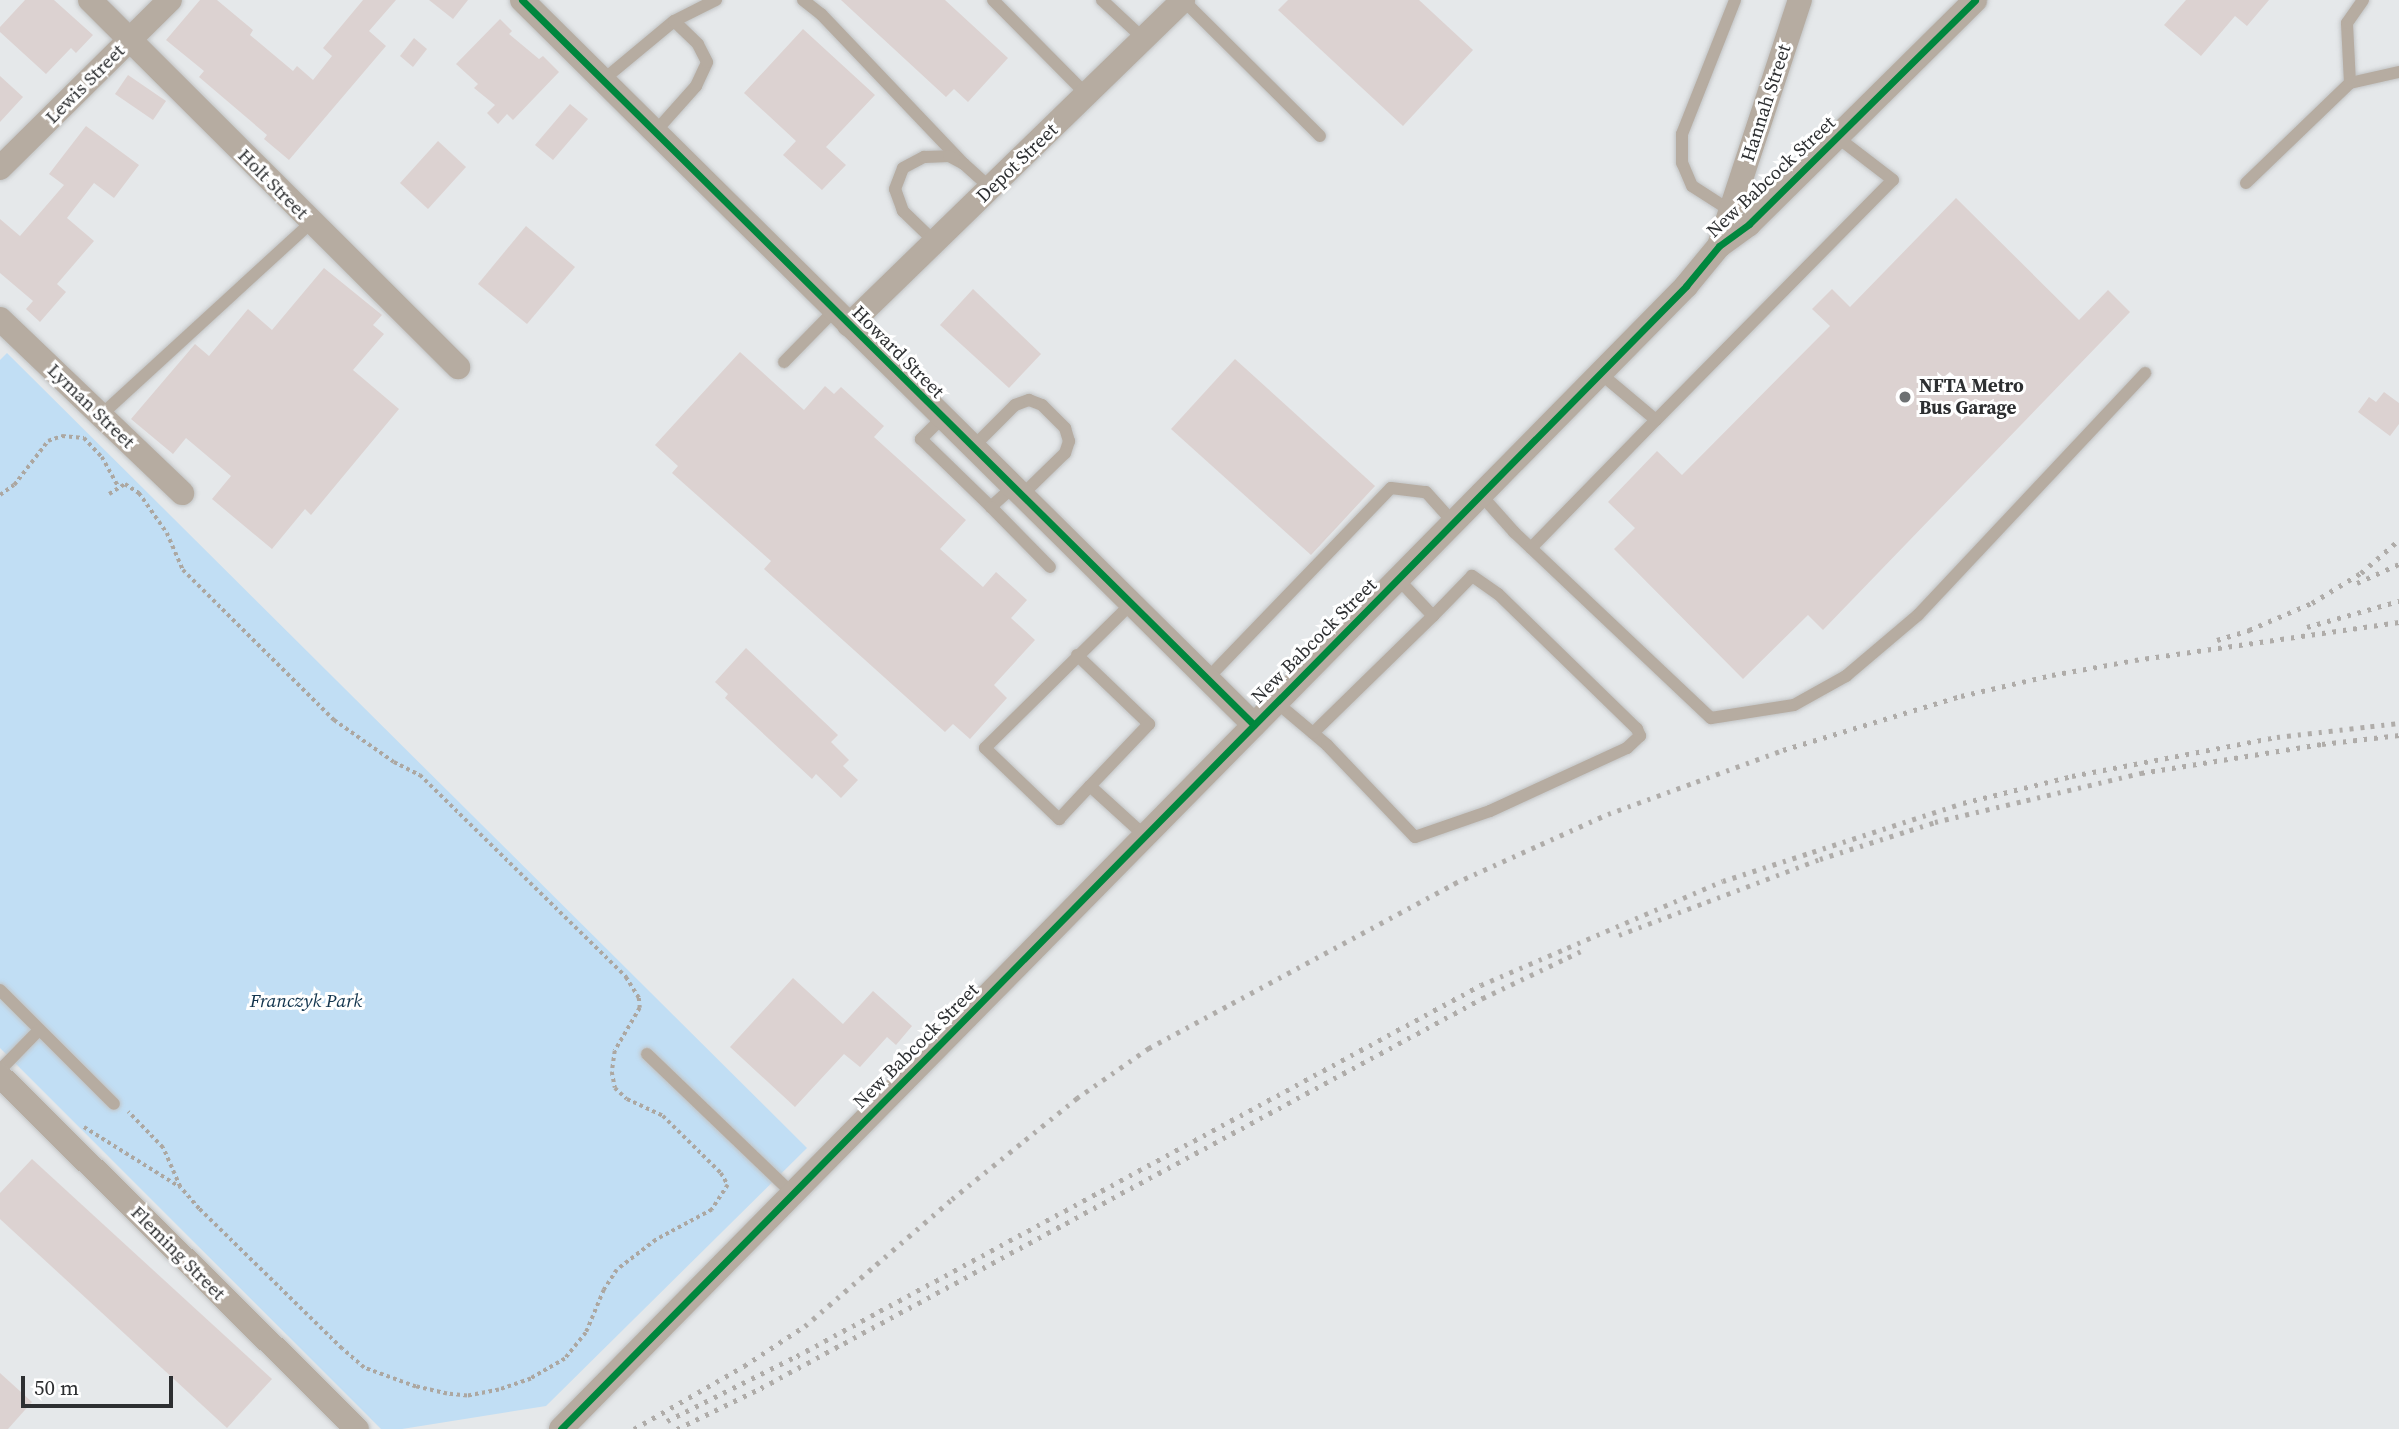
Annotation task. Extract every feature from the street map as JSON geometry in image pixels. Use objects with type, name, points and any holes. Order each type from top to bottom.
[{"type":"street","name":"Holt Street","points":[[90,0],[458,367]]},
{"type":"street","name":"Lewis Street","points":[[0,168],[170,0]]},
{"type":"street","name":"Howard Street","points":[[522,0],[1254,725]]},
{"type":"street","name":"Depot Street","points":[[841,318],[935,242],[1183,0]]},
{"type":"street","name":"Hannah Street","points":[[1720,246],[1800,0]]},
{"type":"street","name":"New Babcock Street","points":[[561,1429],[1686,286],[1720,246],[1749,224],[1964,3]]},
{"type":"street","name":"Lyman Street","points":[[0,319],[182,493]]},
{"type":"street","name":"Fleming Street","points":[[0,1076],[357,1429]]},
{"type":"lane","points":[[603,80],[674,20],[716,0]]},
{"type":"lane","points":[[803,0],[821,14],[964,164],[991,188]]},
{"type":"lane","points":[[993,0],[1087,95]]},
{"type":"lane","points":[[1102,0],[1144,39]]},
{"type":"lane","points":[[1183,0],[1320,136]]},
{"type":"lane","points":[[1731,211],[1692,186],[1682,163],[1682,134],[1735,0]]},
{"type":"lane","points":[[2350,83],[2347,23],[2363,0]]},
{"type":"lane","points":[[654,132],[696,86],[707,62],[698,44],[674,20]]},
{"type":"lane","points":[[2246,183],[2350,83],[2399,72]]},
{"type":"lane","points":[[1531,548],[1893,180],[1836,137]]},
{"type":"lane","points":[[935,242],[904,211],[895,189],[903,168],[924,157],[949,156],[964,164]]},
{"type":"lane","points":[[100,416],[312,222]]},
{"type":"lane","points":[[784,362],[841,318]]},
{"type":"lane","points":[[1600,373],[1656,420]]},
{"type":"lane","points":[[1481,495],[1531,548],[1711,718],[1794,705],[1846,677],[1918,615],[2145,373]]},
{"type":"lane","points":[[972,447],[1016,405],[1029,400],[1042,405],[1065,428],[1069,442],[1065,453],[1017,492],[991,507]]},
{"type":"lane","points":[[942,418],[921,439],[1050,567]]},
{"type":"lane","points":[[1207,679],[1391,488],[1426,492],[1453,522]]},
{"type":"lane","points":[[1276,702],[1313,733],[1415,837],[1490,811],[1626,748],[1640,736],[1637,729],[1498,594],[1472,576],[1313,733]]},
{"type":"lane","points":[[1398,579],[1433,615]]},
{"type":"lane","points":[[1077,655],[1149,723],[1059,819],[985,747],[1077,655],[1131,604]]},
{"type":"lane","points":[[1090,786],[1145,836]]},
{"type":"lane","points":[[0,990],[114,1104]]},
{"type":"lane","points":[[0,1070],[40,1030]]},
{"type":"lane","points":[[647,1054],[793,1194]]},
{"type":"path","points":[[0,495],[14,485],[48,441],[62,436],[83,438],[102,457],[119,488]]},
{"type":"path","points":[[79,1124],[180,1186],[297,1308],[364,1368],[416,1387],[467,1396],[531,1379],[565,1359],[586,1334],[604,1290],[617,1270],[656,1240],[712,1210],[728,1185],[722,1173],[663,1116],[627,1099],[615,1088],[612,1072],[615,1051],[640,1008],[639,998],[626,977],[420,775],[394,762],[334,720],[183,570],[167,533],[139,492],[125,484],[108,494]]},
{"type":"path","points":[[114,1104],[127,1110],[163,1147],[180,1186]]},
{"type":"green space","name":"Franczyk Park","points":[[7,353],[807,1148],[546,1406],[402,1429],[381,1429],[0,1048],[0,360]]},
{"type":"building","points":[[25,0],[54,0],[93,35],[76,53],[71,48],[46,74],[0,32],[0,27]]},
{"type":"building","points":[[200,0],[217,0],[253,30],[250,35],[293,71],[297,66],[313,80],[332,56],[323,48],[363,0],[396,0],[369,31],[386,46],[289,160],[264,139],[267,135],[199,77],[204,71],[166,40]]},
{"type":"building","points":[[429,0],[468,0],[453,19]]},
{"type":"building","points":[[841,0],[945,0],[1008,58],[968,102],[954,89],[946,97]]},
{"type":"building","points":[[1288,0],[1419,0],[1473,50],[1403,126],[1278,10]]},
{"type":"building","points":[[2186,0],[2269,0],[2247,26],[2235,16],[2201,56],[2164,25]]},
{"type":"building","points":[[500,19],[512,31],[509,34],[539,59],[543,56],[559,72],[513,120],[507,114],[498,124],[487,113],[495,105],[474,88],[478,84],[456,64]]},
{"type":"building","points":[[803,29],[875,95],[826,147],[846,165],[822,190],[783,155],[796,141],[744,93]]},
{"type":"building","points":[[414,38],[427,49],[413,67],[400,56]]},
{"type":"building","points":[[128,75],[166,101],[153,120],[115,94]]},
{"type":"building","points":[[0,76],[23,97],[0,122]]},
{"type":"building","points":[[570,104],[588,119],[553,160],[535,145]]},
{"type":"building","points":[[86,126],[139,165],[114,198],[94,183],[67,218],[94,241],[57,284],[66,292],[40,322],[26,309],[33,301],[0,273],[0,219],[20,236],[64,185],[49,174]]},
{"type":"building","points":[[438,141],[466,167],[428,209],[400,183]]},
{"type":"building","name":"NFTA Metro Bus Garage","points":[[1956,198],[2079,320],[2108,290],[2130,312],[1823,630],[1808,615],[1743,679],[1614,549],[1635,528],[1608,502],[1657,451],[1682,475],[1830,326],[1812,309],[1832,289],[1850,307]]},
{"type":"building","points":[[526,226],[575,267],[527,324],[478,284]]},
{"type":"building","points":[[324,268],[382,315],[373,325],[384,334],[353,370],[399,409],[311,515],[305,509],[272,549],[212,499],[231,476],[186,438],[173,454],[131,419],[195,344],[209,356],[248,309],[272,330]]},
{"type":"building","points":[[973,289],[1041,354],[1009,388],[940,325]]},
{"type":"building","points":[[740,352],[804,410],[825,386],[834,394],[841,387],[884,426],[874,437],[966,520],[940,549],[983,587],[996,572],[1027,600],[1011,618],[1035,640],[994,685],[1007,698],[970,739],[953,724],[945,732],[764,569],[771,561],[672,473],[678,466],[655,445]]},
{"type":"building","points":[[1235,359],[1375,486],[1311,555],[1171,429]]},
{"type":"building","points":[[2384,392],[2399,403],[2399,424],[2390,436],[2358,412],[2369,397],[2376,402]]},
{"type":"building","points":[[746,648],[838,735],[831,742],[849,760],[843,766],[858,780],[841,798],[816,774],[812,779],[725,698],[728,694],[715,682]]},
{"type":"building","points":[[793,978],[843,1024],[873,991],[912,1026],[896,1045],[887,1037],[860,1067],[844,1054],[795,1107],[730,1047]]},
{"type":"building","points":[[32,1159],[272,1379],[227,1428],[0,1219],[0,1193]]},
{"type":"building","points":[[0,1373],[32,1402],[8,1429],[0,1429]]},
{"type":"railway","points":[[2217,640],[2249,630],[2312,603],[2361,573],[2399,540]]},
{"type":"railway","points":[[2357,583],[2399,564]]},
{"type":"railway","points":[[2307,627],[2399,601]]},
{"type":"railway","points":[[634,1429],[744,1366],[805,1326],[952,1199],[1077,1098],[1149,1048],[1455,883],[1608,814],[1783,750],[1961,696],[2052,675],[2135,660],[2399,622]]},
{"type":"railway","points":[[667,1421],[797,1356],[1481,985],[1723,881],[1963,803],[2072,776],[2277,737],[2399,723]]},
{"type":"railway","points":[[1619,935],[1820,859],[1935,822],[2141,773],[2322,744],[2399,735]]},
{"type":"railway","points":[[677,1429],[761,1388],[1483,998],[1581,951]]},
{"type":"cycle path","points":[[522,0],[1254,725]]},
{"type":"cycle path","points":[[561,1429],[1686,286],[1719,246],[1749,224],[1975,0]]},
{"type":"place","name":"NFTA Metro Bus Garage","points":[[1905,397]]}]
